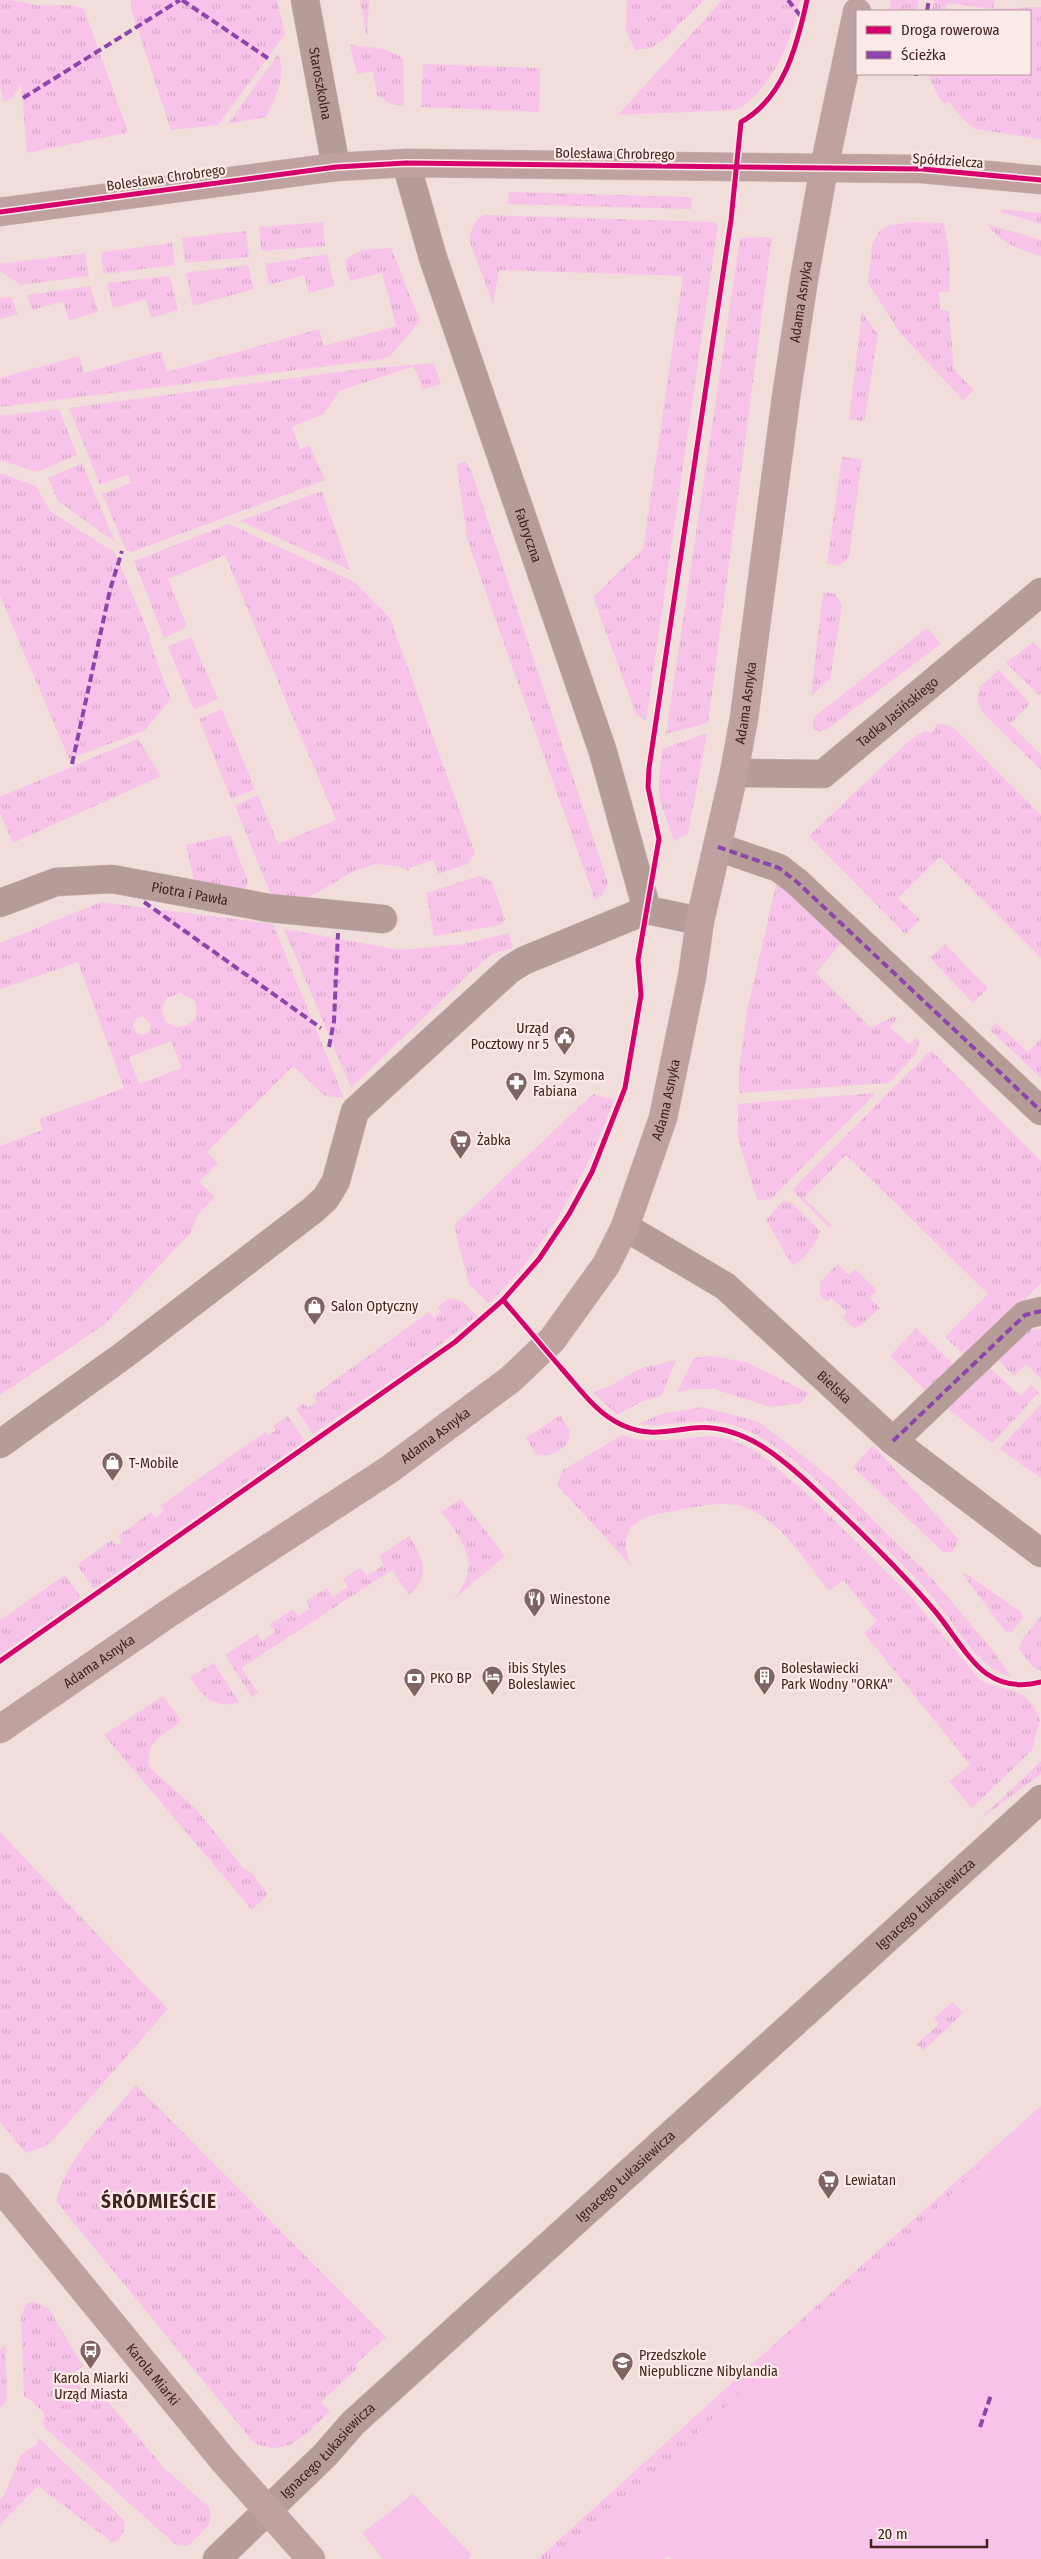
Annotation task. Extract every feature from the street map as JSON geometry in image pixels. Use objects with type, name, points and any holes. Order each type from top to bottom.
[{"type":"street","name":"Staroszkolna","points":[[305,0],[336,167]]},
{"type":"street","name":"Adama Asnyka","points":[[0,1729],[172,1611],[390,1468],[511,1379],[552,1340],[606,1265],[625,1227],[664,1118],[692,977],[700,921],[734,773],[744,718],[786,397],[824,168],[856,17]]},
{"type":"street","name":"Bolesława Chrobrego","points":[[0,212],[336,167],[406,164],[824,168]]},
{"type":"street","name":"Fabryczna","points":[[406,164],[433,258],[603,752],[646,910]]},
{"type":"street","name":"Spółdzielcza","points":[[824,168],[922,169],[1041,180]]},
{"type":"street","name":"Tadka Jasińskiego","points":[[734,773],[823,774],[1041,592]]},
{"type":"street","points":[[718,847],[779,868],[797,882],[1041,1111]]},
{"type":"street","name":"Piotra i Pawła","points":[[0,903],[56,882],[112,879],[269,908],[383,919]]},
{"type":"street","points":[[0,1444],[124,1355],[326,1198],[336,1181],[355,1111],[509,970],[523,961],[646,910],[700,921]]},
{"type":"street","name":"Bielska","points":[[625,1227],[724,1286],[893,1441],[1041,1553]]},
{"type":"street","points":[[893,1441],[1025,1315],[1041,1311]]},
{"type":"street","name":"Ignacego Łukasiewicza","points":[[217,2559],[325,2455],[353,2423],[1041,1799]]},
{"type":"street","name":"Karola Miarki","points":[[0,2187],[223,2460],[311,2559]]},
{"type":"green space","points":[[0,0],[36,5],[66,5],[84,9],[127,129],[125,133],[27,153],[21,83],[12,98],[4,102],[0,86]]},
{"type":"green space","points":[[131,0],[277,0],[285,34],[218,125],[171,130],[131,9]]},
{"type":"green space","points":[[360,0],[369,0],[367,39]]},
{"type":"green space","points":[[627,0],[704,0],[663,40],[651,48],[635,50],[626,30]]},
{"type":"green space","points":[[722,0],[800,0],[792,30],[779,62],[760,90],[736,110],[618,115]]},
{"type":"green space","points":[[891,0],[919,0],[917,10],[889,10]]},
{"type":"green space","points":[[934,0],[995,0],[993,9],[947,3],[945,10],[932,10]]},
{"type":"green space","points":[[1041,7],[1041,139],[975,129],[965,121],[948,101],[945,104],[938,96],[928,75],[1031,75],[1031,10],[993,10]]},
{"type":"green space","points":[[350,45],[385,49],[403,58],[404,106],[391,104],[377,95],[373,71],[357,74]]},
{"type":"green space","points":[[278,54],[281,78],[277,94],[266,117],[228,124]]},
{"type":"green space","points":[[423,64],[540,68],[539,112],[421,107]]},
{"type":"green space","points":[[509,192],[692,197],[691,209],[508,204]]},
{"type":"green space","points":[[1001,209],[1041,213],[1041,224],[1003,213]]},
{"type":"green space","points":[[484,215],[714,222],[718,225],[646,721],[636,714],[593,597],[643,549],[683,276],[499,270],[493,304],[470,242],[473,226]]},
{"type":"green space","points":[[323,222],[325,246],[261,251],[259,227]]},
{"type":"green space","points":[[911,222],[944,223],[950,283],[949,292],[939,292],[940,310],[949,311],[954,370],[974,390],[963,400],[900,333],[868,283],[872,245],[879,232],[886,226]]},
{"type":"green space","points":[[987,224],[1041,240],[1041,256],[1004,241]]},
{"type":"green space","points":[[246,231],[249,257],[185,263],[182,238]]},
{"type":"green space","points":[[772,237],[708,723],[666,734],[740,238]]},
{"type":"green space","points":[[172,243],[175,265],[103,274],[101,252]]},
{"type":"green space","points":[[391,248],[420,321],[390,356],[384,359],[0,407],[0,378],[79,356],[84,373],[161,351],[167,372],[319,329],[324,346],[396,326],[382,273],[350,281],[345,260],[361,250]]},
{"type":"green space","points":[[85,253],[89,276],[21,285],[0,271],[0,264]]},
{"type":"green space","points":[[327,254],[334,286],[309,293],[304,275],[269,285],[265,264]]},
{"type":"green space","points":[[248,265],[254,289],[193,306],[186,273]]},
{"type":"green space","points":[[170,276],[178,310],[151,318],[146,299],[113,308],[107,283]]},
{"type":"green space","points":[[90,286],[98,312],[69,320],[63,301],[32,310],[27,295]]},
{"type":"green space","points":[[11,297],[18,314],[0,319],[0,298]]},
{"type":"green space","points":[[862,312],[878,334],[865,418],[862,421],[849,419]]},
{"type":"green space","points":[[434,363],[441,384],[423,390],[414,366],[339,391],[324,414],[292,427],[300,449],[309,445],[325,480],[132,552],[126,550],[102,494],[131,483],[128,474],[100,485],[69,408],[361,369]]},
{"type":"green space","points":[[59,409],[77,455],[37,472],[0,460],[0,416]]},
{"type":"green space","points":[[842,457],[862,459],[849,557],[839,566],[827,564]]},
{"type":"green space","points":[[465,461],[471,470],[608,883],[602,895],[595,900],[467,539],[457,464]]},
{"type":"green space","points":[[82,463],[115,542],[58,501],[48,478]]},
{"type":"green space","points":[[0,473],[36,486],[50,511],[115,553],[149,634],[153,651],[171,699],[144,731],[69,759],[0,596]]},
{"type":"green space","points":[[322,492],[350,570],[240,521],[316,493]]},
{"type":"green space","points":[[229,524],[355,582],[390,618],[475,853],[468,864],[438,874],[434,860],[408,868],[409,871],[397,866],[376,864],[354,871],[306,899],[273,899],[235,806],[258,795],[278,844],[336,820],[225,555],[168,579],[187,627],[164,638],[134,561]]},
{"type":"green space","points":[[823,592],[836,594],[842,606],[830,679],[811,696]]},
{"type":"green space","points":[[927,628],[941,644],[829,728],[820,731],[813,729],[813,718]]},
{"type":"green space","points":[[191,637],[218,699],[194,710],[168,647]]},
{"type":"green space","points":[[1033,642],[1041,650],[1041,693],[1039,695],[1006,663]]},
{"type":"green space","points":[[999,670],[1030,704],[1010,724],[1041,755],[1041,770],[983,713],[978,703],[979,687]]},
{"type":"green space","points":[[222,709],[255,789],[231,799],[199,719]]},
{"type":"green space","points":[[937,723],[953,727],[1041,815],[1041,958],[940,857],[898,898],[920,920],[905,934],[809,836],[909,741],[924,731],[933,732]]},
{"type":"green space","points":[[707,733],[688,834],[674,841],[659,797],[662,749]]},
{"type":"green space","points":[[138,739],[161,776],[13,843],[0,813],[0,797]]},
{"type":"green space","points":[[230,835],[248,881],[243,895],[195,885],[186,845]]},
{"type":"green space","points":[[480,876],[492,882],[505,919],[501,925],[434,936],[426,893]]},
{"type":"green space","points":[[777,881],[847,936],[816,973],[871,1028],[894,1016],[897,1019],[890,1027],[910,1045],[916,1037],[920,1040],[916,1054],[889,1083],[739,1093],[739,1069],[747,1011]]},
{"type":"green space","points":[[101,902],[273,924],[344,1098],[325,1096],[293,1066],[207,1152],[218,1163],[199,1182],[215,1197],[198,1215],[191,1232],[104,1325],[0,1395],[0,1146],[43,1130],[39,1119],[124,1088],[78,962],[0,989],[0,943]],"holes":[[[180,993],[194,1000],[196,1015],[191,1023],[182,1027],[176,1027],[166,1022],[162,1010],[166,999]],[[143,1016],[151,1024],[149,1032],[143,1035],[136,1033],[133,1025],[137,1018]],[[171,1041],[182,1068],[139,1084],[129,1057]]]},
{"type":"green space","points":[[284,929],[401,950],[464,944],[509,933],[513,948],[492,954],[472,971],[351,1088]]},
{"type":"green space","points":[[945,944],[988,988],[973,1003],[930,958]]},
{"type":"green space","points":[[996,1023],[1028,1052],[1041,1038],[1041,1078],[990,1030]]},
{"type":"green space","points":[[931,1050],[1041,1161],[1041,1283],[967,1358],[945,1337],[988,1294],[846,1155],[804,1198],[832,1226],[830,1228],[792,1190]]},
{"type":"green space","points":[[876,1093],[771,1199],[757,1200],[738,1138],[738,1104]]},
{"type":"green space","points":[[593,1094],[614,1100],[591,1156],[563,1209],[547,1234],[510,1282],[489,1304],[469,1284],[454,1225]]},
{"type":"green space","points":[[783,1201],[791,1202],[820,1231],[810,1251],[792,1265],[766,1220]]},
{"type":"green space","points":[[838,1264],[849,1275],[855,1269],[877,1290],[870,1298],[880,1308],[862,1325],[854,1328],[843,1318],[847,1312],[831,1298],[827,1302],[820,1295],[820,1282]]},
{"type":"green space","points":[[449,1298],[462,1301],[477,1316],[408,1369],[313,1434],[296,1409],[304,1403],[308,1408],[317,1401],[313,1396],[429,1312],[434,1318],[441,1312],[438,1307]]},
{"type":"green space","points":[[916,1328],[955,1366],[929,1394],[890,1356]]},
{"type":"green space","points":[[1041,1329],[1041,1379],[1026,1364],[1014,1376],[998,1360],[1027,1330]]},
{"type":"green space","points":[[710,1356],[746,1362],[809,1393],[801,1403],[771,1407],[714,1389],[677,1392],[694,1358]]},
{"type":"green space","points":[[676,1360],[661,1396],[641,1402],[617,1415],[593,1392],[608,1387],[639,1369]]},
{"type":"green space","points":[[988,1366],[1021,1396],[1031,1385],[1039,1392],[992,1444],[946,1407]]},
{"type":"green space","points":[[1041,1404],[1041,1478],[999,1449]]},
{"type":"green space","points":[[703,1407],[759,1422],[830,1477],[931,1577],[994,1652],[1011,1677],[987,1665],[959,1634],[935,1600],[893,1555],[806,1471],[772,1444],[736,1426],[712,1421],[663,1425],[639,1424],[661,1414]]},
{"type":"green space","points":[[560,1415],[569,1429],[570,1438],[564,1447],[552,1454],[536,1454],[526,1438]]},
{"type":"green space","points":[[288,1416],[305,1441],[94,1589],[77,1565],[112,1540],[116,1545],[122,1542],[118,1536],[151,1512],[155,1518],[164,1511],[160,1506],[265,1432],[268,1436],[276,1430],[273,1426]]},
{"type":"green space","points":[[622,1435],[640,1440],[667,1440],[709,1436],[730,1439],[758,1452],[813,1499],[909,1594],[979,1679],[1022,1695],[1028,1700],[1040,1719],[1032,1750],[972,1808],[949,1781],[970,1765],[864,1633],[877,1621],[843,1580],[829,1591],[790,1541],[755,1512],[741,1506],[720,1504],[649,1516],[640,1520],[629,1530],[627,1537],[626,1551],[632,1567],[557,1485],[563,1470]]},
{"type":"green space","points":[[873,1445],[959,1540],[952,1552],[943,1552],[853,1467]]},
{"type":"green space","points":[[461,1499],[505,1556],[453,1600],[466,1579],[468,1558],[462,1541],[441,1512]]},
{"type":"green space","points":[[409,1536],[422,1559],[423,1573],[421,1580],[409,1595],[392,1570],[241,1668],[258,1693],[252,1697],[225,1655],[257,1634],[262,1641],[275,1632],[270,1624],[293,1609],[298,1616],[310,1609],[306,1601],[327,1588],[333,1597],[348,1587],[343,1579],[361,1567],[367,1576],[384,1565],[379,1556]]},
{"type":"green space","points":[[962,1573],[965,1573],[1021,1612],[1023,1617],[1012,1632],[1005,1631]]},
{"type":"green space","points":[[65,1575],[81,1598],[0,1655],[0,1620]]},
{"type":"green space","points":[[1041,1616],[1041,1671],[1032,1666],[1019,1649],[1022,1640]]},
{"type":"green space","points":[[214,1663],[239,1702],[223,1704],[210,1700],[199,1690],[190,1677]]},
{"type":"green space","points":[[163,1696],[180,1719],[179,1723],[161,1736],[152,1746],[149,1759],[150,1768],[197,1810],[244,1869],[251,1872],[268,1894],[252,1910],[104,1735]]},
{"type":"green space","points":[[1041,1761],[1041,1774],[979,1820]]},
{"type":"green space","points":[[0,1832],[168,2009],[55,2138],[44,2147],[26,2153],[0,2122]]},
{"type":"green space","points":[[953,2002],[963,2013],[923,2051],[917,2044],[939,2024],[934,2018]]},
{"type":"green space","points":[[136,2085],[386,2337],[355,2365],[358,2368],[321,2402],[330,2411],[304,2435],[287,2446],[278,2448],[267,2447],[254,2443],[56,2201],[61,2184],[79,2153]]},
{"type":"green space","points":[[1041,2106],[1041,2158],[624,2559],[538,2559],[833,2291]]},
{"type":"green space","points":[[1041,2110],[1041,2559],[672,2559],[668,2556],[664,2559],[563,2559]]},
{"type":"green space","points":[[33,2301],[49,2309],[83,2366],[71,2375],[86,2393],[93,2388],[97,2389],[166,2470],[209,2507],[211,2518],[209,2525],[188,2546],[176,2545],[44,2427],[44,2413],[31,2400],[24,2397],[21,2316],[26,2304]]},
{"type":"green space","points":[[5,2344],[7,2401],[0,2407],[0,2351]]},
{"type":"green space","points":[[39,2438],[124,2520],[124,2530],[116,2541],[113,2543],[38,2486],[0,2525],[0,2500],[5,2494],[21,2454],[36,2445]]},
{"type":"green space","points":[[413,2494],[472,2555],[468,2559],[383,2559],[362,2533]]},
{"type":"marked path","points":[[23,98],[180,0]]},
{"type":"marked path","points":[[182,0],[269,59]]},
{"type":"marked path","points":[[788,0],[803,19]]},
{"type":"marked path","points":[[927,10],[929,0]]},
{"type":"marked path","points":[[72,764],[110,590],[122,551]]},
{"type":"marked path","points":[[718,847],[779,868],[797,882],[1041,1111]]},
{"type":"marked path","points":[[144,902],[321,1028]]},
{"type":"marked path","points":[[329,1047],[334,1021],[338,933]]},
{"type":"marked path","points":[[893,1441],[1025,1315],[1041,1311]]},
{"type":"marked path","points":[[980,2427],[991,2395]]},
{"type":"cycle path","points":[[0,1661],[455,1342],[503,1300],[539,1259],[569,1214],[592,1172],[625,1088],[641,995],[638,960],[659,839],[648,787],[649,768],[731,220],[741,122],[756,112],[778,85],[799,35],[807,0]]},
{"type":"cycle path","points":[[0,212],[336,167],[406,163],[922,169],[1041,180]]},
{"type":"cycle path","points":[[503,1300],[582,1393],[613,1420],[631,1429],[649,1432],[666,1432],[693,1428],[729,1431],[761,1446],[804,1479],[877,1549],[934,1610],[980,1669],[993,1678],[1006,1683],[1020,1685],[1041,1682]]},
{"type":"place","name":"Urząd Pocztowy nr 5","points":[[565,1055]]},
{"type":"place","name":"Im. Szymona Fabiana","points":[[517,1102]]},
{"type":"place","name":"Żabka","points":[[461,1159]]},
{"type":"place","name":"Salon Optyczny","points":[[315,1325]]},
{"type":"place","name":"T-Mobile","points":[[113,1482]]},
{"type":"place","name":"Winestone","points":[[534,1618]]},
{"type":"place","name":"ibis Styles Boleslawiec","points":[[492,1695]]},
{"type":"place","name":"Bolesławiecki Park Wodny \"ORKA\"","points":[[765,1695]]},
{"type":"place","name":"PKO BP","points":[[414,1697]]},
{"type":"place","name":"Lewiatan","points":[[829,2199]]},
{"type":"place","name":"Karola Miarki Urząd Miasta","points":[[91,2369]]},
{"type":"place","name":"Przedszkole Niepubliczne Nibylandia","points":[[623,2382]]},
{"type":"district","name":"ŚRÓDMIEŚCIE","points":[[159,2201]]}]
